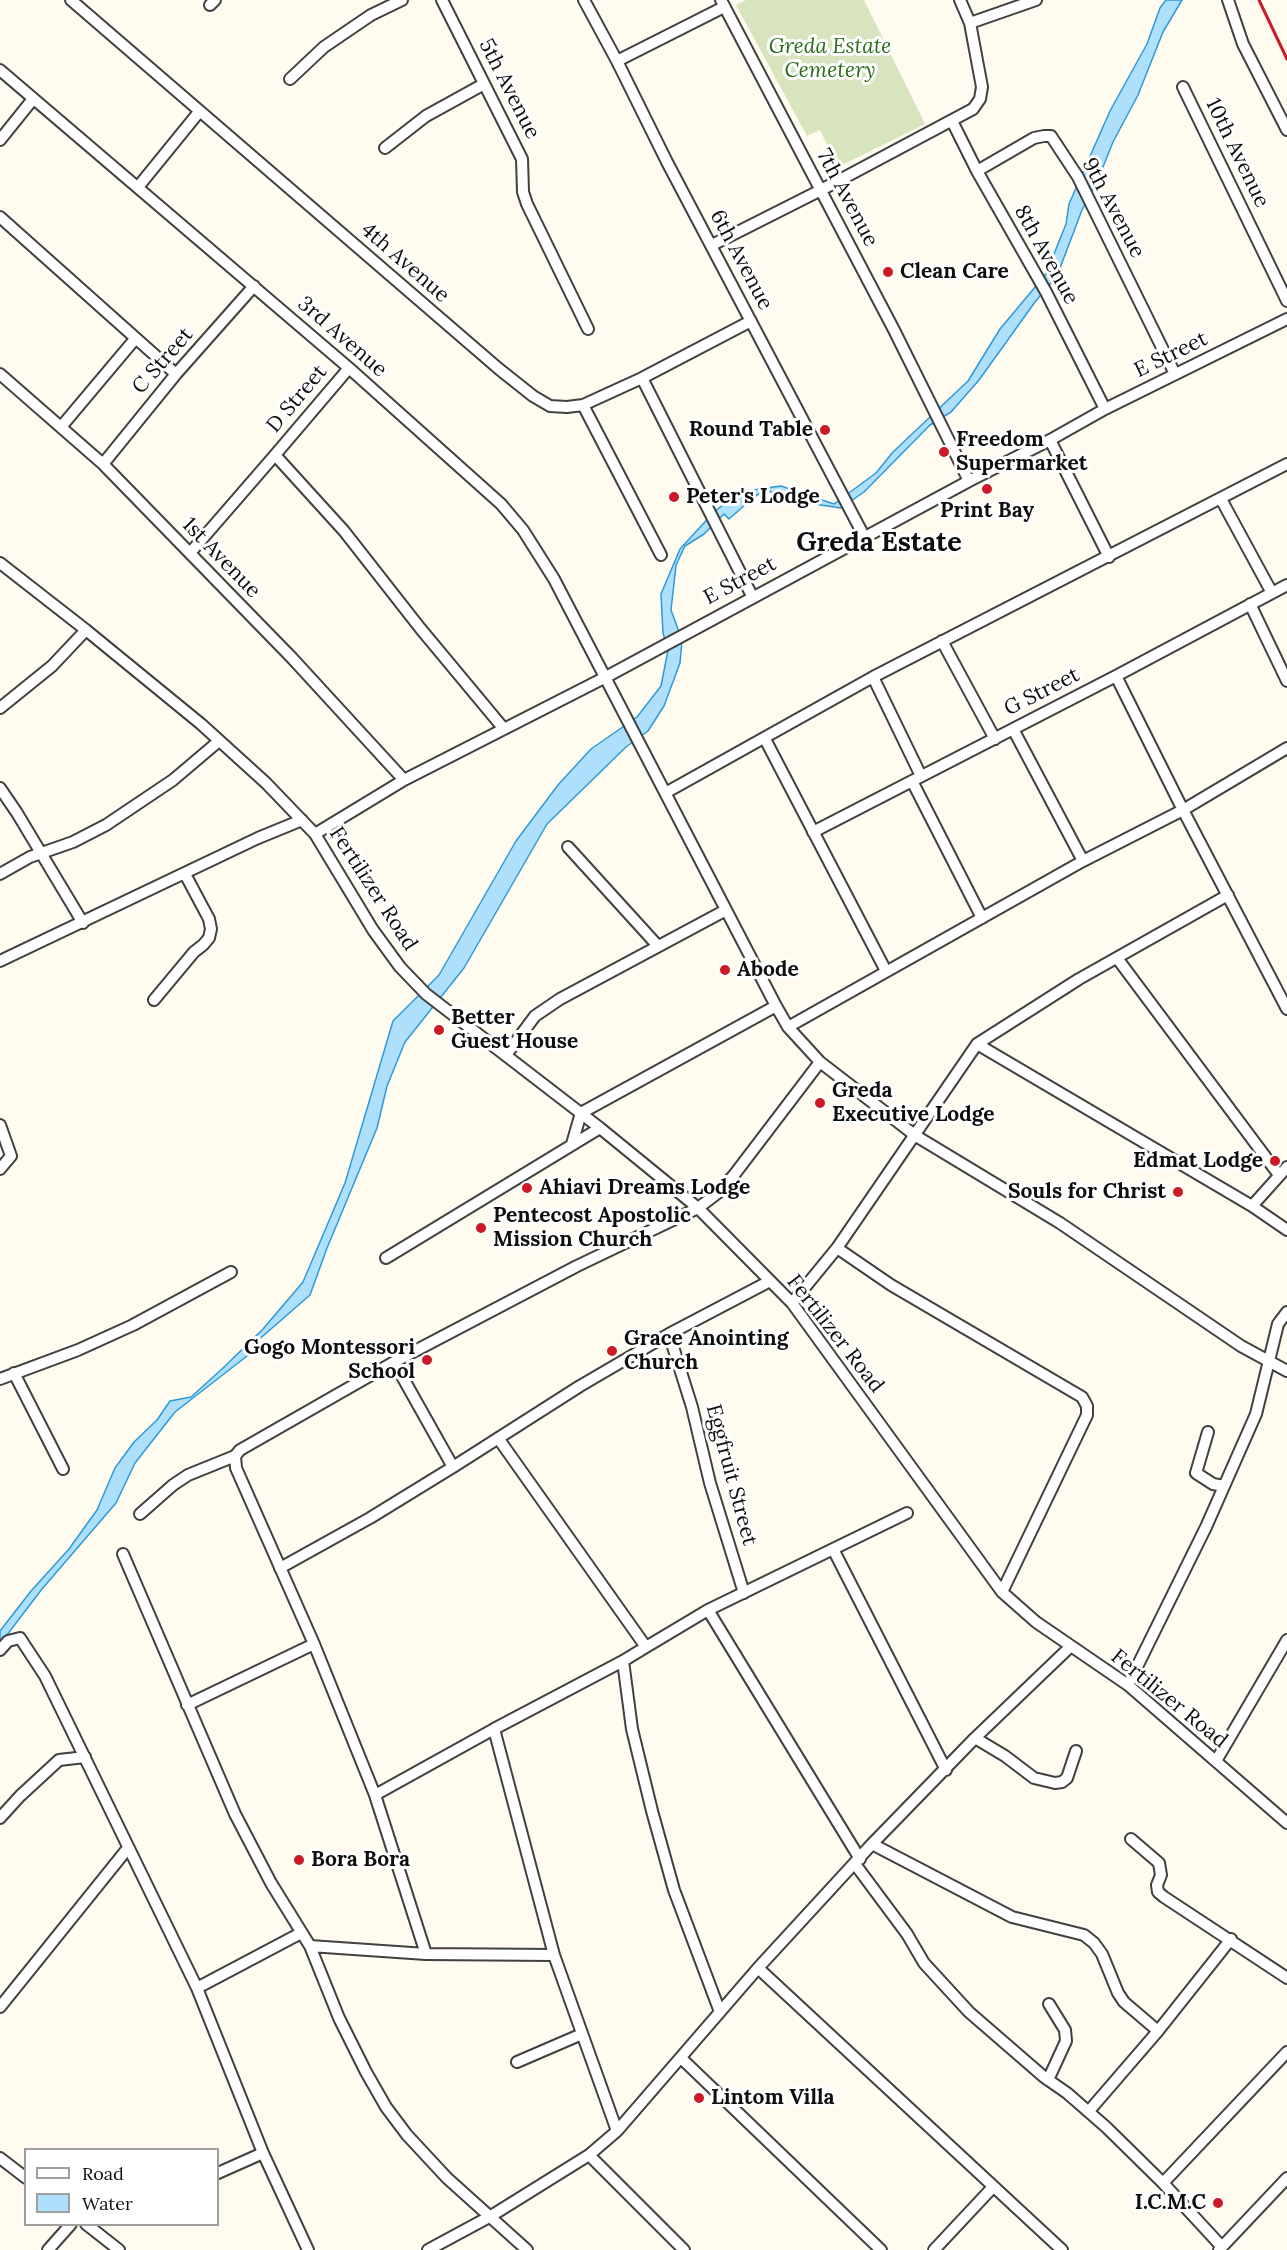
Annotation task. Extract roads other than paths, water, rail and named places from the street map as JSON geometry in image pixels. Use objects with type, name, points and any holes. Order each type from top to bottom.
[{"type":"street","name":"4th Avenue","points":[[71,0],[533,396],[550,405],[567,407],[584,405],[642,378],[751,321]]},
{"type":"street","points":[[290,79],[324,47],[370,15],[402,0]]},
{"type":"street","name":"5th Avenue","points":[[442,0],[522,159],[523,192],[527,204],[588,329]]},
{"type":"street","name":"6th Avenue","points":[[584,0],[865,538]]},
{"type":"street","points":[[712,245],[973,109],[980,99],[982,87],[970,23],[960,0]]},
{"type":"street","points":[[970,23],[1036,0]]},
{"type":"street","points":[[1228,0],[1243,44],[1287,130]]},
{"type":"street","points":[[617,61],[723,4]]},
{"type":"street","name":"7th Avenue","points":[[723,4],[821,190],[969,481]]},
{"type":"street","name":"3rd Avenue","points":[[0,70],[349,368],[501,504],[523,530],[554,579],[667,792],[776,1006],[788,1026],[820,1062],[916,1136],[1060,1223],[1241,1346],[1287,1371]]},
{"type":"street","points":[[385,148],[426,116],[484,84]]},
{"type":"street","name":"10th Avenue","points":[[1183,87],[1287,302]]},
{"type":"street","points":[[0,140],[33,99]]},
{"type":"street","points":[[138,187],[199,112]]},
{"type":"street","name":"8th Avenue","points":[[951,121],[1046,292],[1105,409]]},
{"type":"street","name":"9th Avenue","points":[[977,171],[1034,138],[1050,136],[1078,177],[1175,374]]},
{"type":"street","points":[[0,217],[176,374]]},
{"type":"street","name":"C Street","points":[[103,464],[176,374],[254,286]]},
{"type":"street","name":"E Street","points":[[315,834],[404,780],[606,677],[752,596],[969,481],[1050,441],[1105,409],[1287,319]]},
{"type":"street","points":[[61,427],[135,339]]},
{"type":"street","name":"D Street","points":[[189,553],[349,368]]},
{"type":"street","name":"1st Avenue","points":[[0,374],[103,464],[292,658],[404,780]]},
{"type":"street","points":[[642,378],[752,596]]},
{"type":"street","points":[[584,405],[661,555]]},
{"type":"street","points":[[1050,441],[1108,557]]},
{"type":"street","points":[[275,455],[344,531],[420,628],[504,729]]},
{"type":"street","points":[[667,792],[873,677],[1287,464]]},
{"type":"street","points":[[1221,499],[1272,592]]},
{"type":"street","name":"Fertilizer Road","points":[[0,563],[86,630],[266,783],[315,834],[373,930],[399,967],[426,994],[581,1113],[698,1208],[792,1303],[1002,1592],[1036,1622],[1128,1685],[1287,1823]]},
{"type":"street","name":"G Street","points":[[813,832],[1287,585]]},
{"type":"street","points":[[1250,604],[1287,681]]},
{"type":"street","points":[[0,708],[52,666],[86,630]]},
{"type":"street","points":[[942,641],[995,739]]},
{"type":"street","points":[[1116,676],[1287,1009]]},
{"type":"street","points":[[873,677],[982,918]]},
{"type":"street","points":[[1013,729],[1083,861]]},
{"type":"street","points":[[765,739],[886,971]]},
{"type":"street","points":[[0,874],[40,853],[74,842],[106,825],[173,780],[219,741]]},
{"type":"street","points":[[788,1026],[1083,861],[1183,810],[1287,748]]},
{"type":"street","points":[[0,788],[83,923]]},
{"type":"street","points":[[0,962],[258,838],[302,820]]},
{"type":"street","points":[[568,847],[658,946]]},
{"type":"street","points":[[154,1000],[194,952],[209,938],[211,929],[209,919],[185,874]]},
{"type":"street","points":[[792,1303],[837,1248],[977,1044],[1038,1004],[1228,895]]},
{"type":"street","points":[[506,1055],[535,1016],[560,999],[726,910]]},
{"type":"street","points":[[1117,958],[1283,1171],[1252,1206]]},
{"type":"street","points":[[572,1144],[581,1113],[776,1006]]},
{"type":"street","points":[[977,1044],[1252,1206],[1287,1230]]},
{"type":"street","points":[[140,1514],[188,1475],[235,1456],[240,1450],[394,1362],[577,1266],[698,1208],[734,1176],[820,1062]]},
{"type":"street","points":[[0,1125],[10,1156],[0,1168]]},
{"type":"street","points":[[386,1257],[600,1128]]},
{"type":"street","points":[[837,1248],[891,1285],[1082,1396],[1087,1406],[1087,1415],[1002,1592]]},
{"type":"street","points":[[0,1379],[78,1350],[133,1325],[231,1272]]},
{"type":"street","points":[[280,1568],[369,1518],[580,1386],[669,1334],[770,1281]]},
{"type":"street","points":[[1128,1685],[1206,1527],[1256,1414],[1278,1324],[1287,1312]]},
{"type":"street","name":"Eggfruit Street","points":[[669,1334],[692,1407],[710,1483],[744,1593]]},
{"type":"street","points":[[394,1362],[453,1467]]},
{"type":"street","points":[[14,1373],[63,1469]]},
{"type":"street","points":[[1208,1432],[1196,1473],[1213,1484],[1224,1486]]},
{"type":"street","points":[[498,1438],[646,1647]]},
{"type":"street","points":[[235,1456],[236,1468],[314,1644],[375,1795],[426,1954]]},
{"type":"street","points":[[375,1795],[623,1661],[708,1610],[907,1513]]},
{"type":"street","points":[[833,1549],[946,1770]]},
{"type":"street","points":[[123,1554],[234,1814],[271,1883],[310,1946],[339,2018],[386,2107],[407,2135],[447,2178],[527,2250]]},
{"type":"street","points":[[708,1610],[857,1862],[907,1934],[924,1963],[969,2012],[1048,2080],[1089,2111],[1163,2183],[1221,2249],[1287,2178]]},
{"type":"street","points":[[0,1650],[8,1641],[20,1638],[45,1676],[197,1988],[263,2153],[308,2250]]},
{"type":"street","points":[[1216,1761],[1287,1640]]},
{"type":"street","points":[[188,1705],[314,1644]]},
{"type":"street","points":[[428,2250],[491,2216],[589,2155],[617,2131],[758,1968],[872,1844],[975,1738],[1070,1647]]},
{"type":"street","points":[[623,1661],[632,1729],[652,1811],[674,1890],[720,2012]]},
{"type":"street","points":[[494,1729],[554,1955],[617,2131]]},
{"type":"street","points":[[975,1738],[1034,1778],[1055,1783],[1067,1778],[1076,1751]]},
{"type":"street","points":[[0,1818],[59,1760],[85,1757]]},
{"type":"street","points":[[1131,1839],[1160,1863],[1161,1869],[1157,1885],[1158,1892],[1164,1898],[1231,1939],[1287,1978]]},
{"type":"street","points":[[872,1844],[1012,1917],[1084,1935],[1094,1942],[1102,1954],[1124,2002],[1158,2031]]},
{"type":"street","points":[[0,2007],[128,1848]]},
{"type":"street","points":[[197,1988],[301,1933]]},
{"type":"street","points":[[1089,2111],[1158,2031],[1231,1939]]},
{"type":"street","points":[[310,1946],[426,1954],[554,1955]]},
{"type":"street","points":[[758,1968],[1062,2250]]},
{"type":"street","points":[[1048,2080],[1066,2041],[1065,2030],[1049,2004]]},
{"type":"street","points":[[517,2062],[582,2034]]},
{"type":"street","points":[[1163,2183],[1287,2052]]},
{"type":"street","points":[[681,2058],[881,2250]]},
{"type":"street","points":[[219,2174],[263,2153]]},
{"type":"street","points":[[589,2155],[684,2250]]},
{"type":"street","points":[[0,2158],[24,2176]]},
{"type":"street","points":[[934,2250],[993,2187]]},
{"type":"street","points":[[48,2250],[69,2226]]},
{"type":"street","points":[[90,2227],[118,2250]]},
{"type":"water","points":[[1166,0],[1182,0],[1163,32],[1138,95],[1113,142],[1097,182],[1082,210],[1057,276],[1035,302],[979,380],[951,412],[930,425],[864,492],[841,508],[807,503],[765,490],[729,519],[724,514],[704,534],[685,546],[676,565],[671,610],[682,640],[680,663],[664,706],[648,731],[626,747],[547,824],[464,968],[405,1042],[387,1086],[377,1128],[310,1295],[256,1342],[247,1356],[175,1412],[135,1463],[116,1503],[42,1589],[0,1644],[0,1631],[31,1591],[69,1549],[97,1510],[115,1468],[134,1442],[157,1420],[170,1401],[191,1397],[222,1369],[263,1329],[303,1282],[345,1183],[393,1021],[439,975],[516,841],[558,785],[591,749],[637,717],[661,686],[668,650],[663,633],[661,594],[680,549],[714,512],[739,492],[781,486],[834,504],[876,473],[893,452],[968,381],[1000,329],[1046,274],[1066,224],[1069,204],[1110,111],[1147,44],[1160,8]]},
{"type":"railway","points":[[1259,0],[1287,59]]},
{"type":"place","name":"Clean Care","points":[[888,272]]},
{"type":"place","name":"Round Table","points":[[825,430]]},
{"type":"place","name":"Freedom Supermarket","points":[[944,452]]},
{"type":"place","name":"Print Bay","points":[[987,489]]},
{"type":"place","name":"Peter's Lodge","points":[[674,497]]},
{"type":"place","name":"Abode","points":[[725,970]]},
{"type":"place","name":"Better Guest House","points":[[439,1030]]},
{"type":"place","name":"Greda Executive Lodge","points":[[820,1103]]},
{"type":"place","name":"Edmat Lodge","points":[[1275,1161]]},
{"type":"place","name":"Ahiavi Dreams Lodge","points":[[527,1188]]},
{"type":"place","name":"Souls for Christ","points":[[1178,1192]]},
{"type":"place","name":"Pentecost Apostolic Mission Church","points":[[481,1228]]},
{"type":"place","name":"Grace Anointing Church","points":[[612,1351]]},
{"type":"place","name":"Gogo Montessori School","points":[[427,1360]]},
{"type":"place","name":"Bora Bora","points":[[299,1860]]},
{"type":"place","name":"Lintom Villa","points":[[699,2098]]},
{"type":"place","name":"I.C.M.C","points":[[1218,2203]]},
{"type":"district","name":"Greda Estate","points":[[879,543]]},
{"type":"park label","name":"Greda Estate Cemetery","points":[[830,59]]}]
